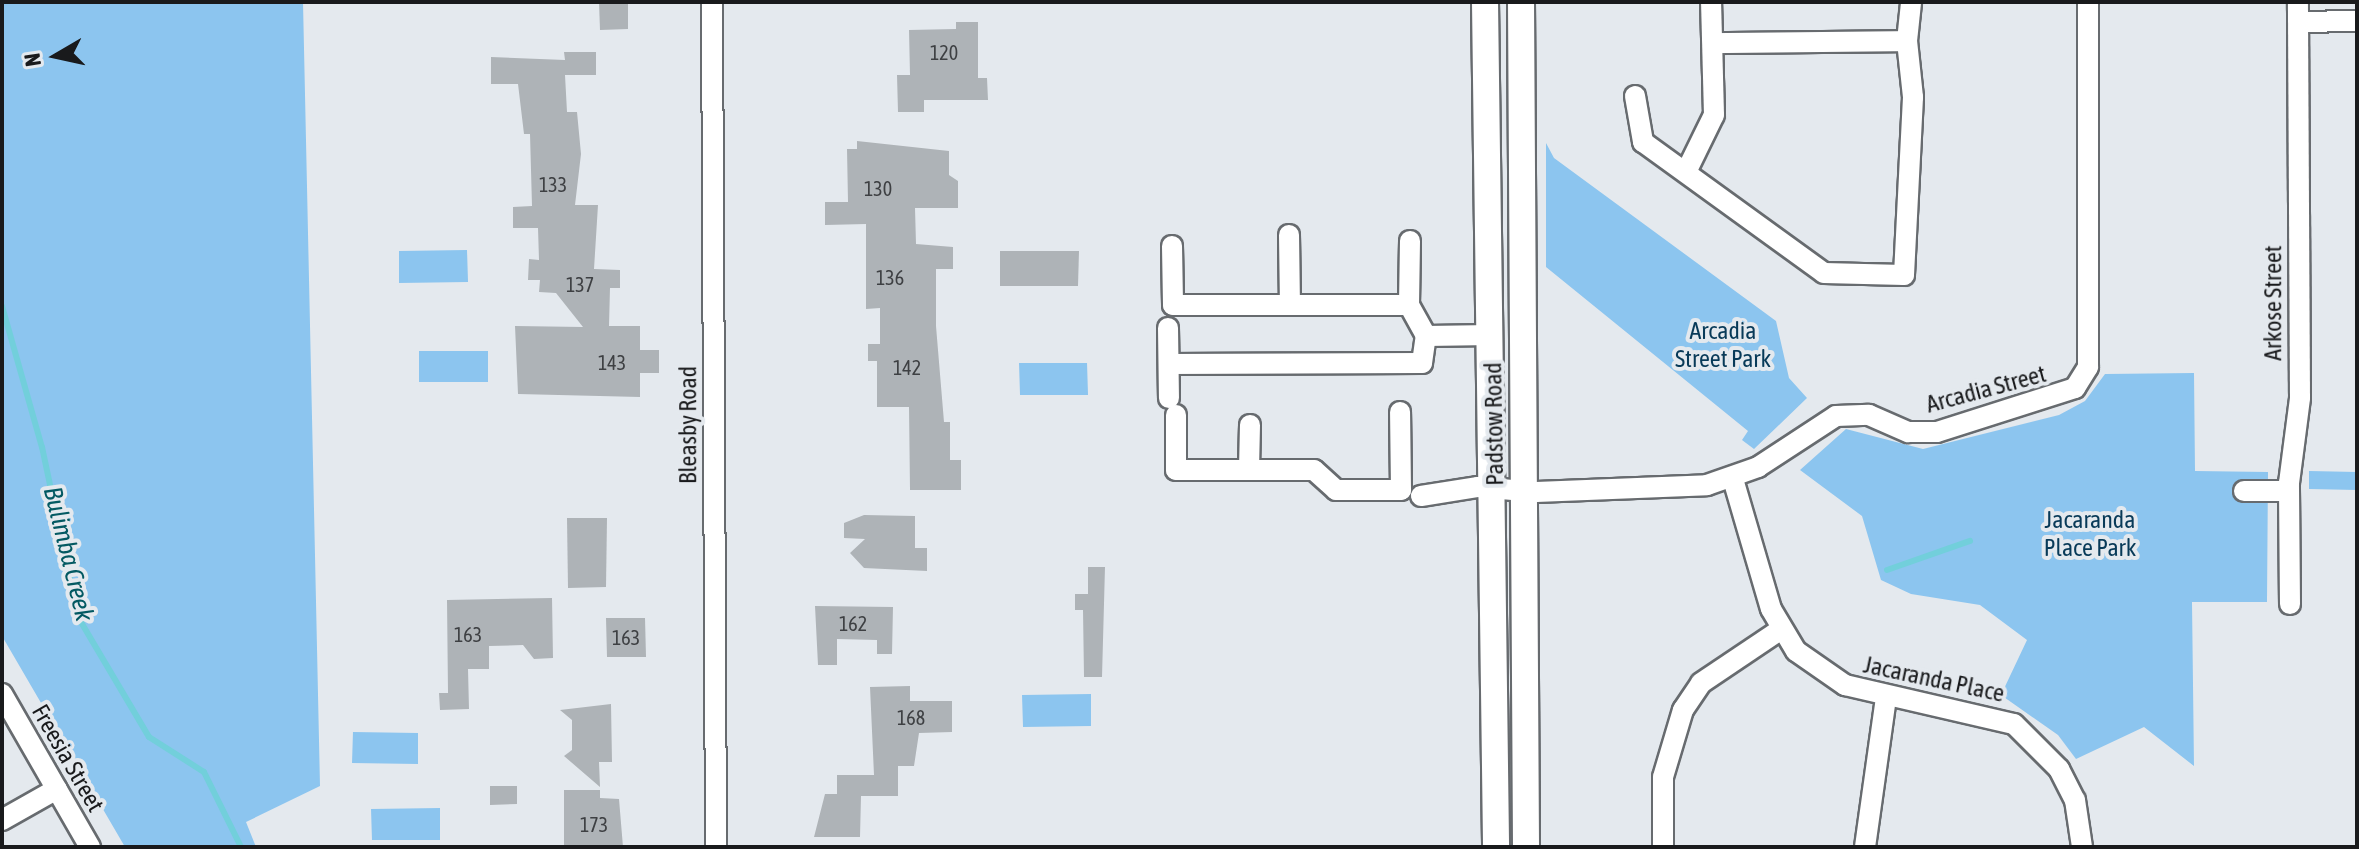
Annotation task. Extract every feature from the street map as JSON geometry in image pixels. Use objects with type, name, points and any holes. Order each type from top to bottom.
[{"type":"main road","name":"Padstow Road","points":[[1485,2],[1495,488],[1496,847]]},
{"type":"main road","name":"Padstow Road","points":[[1521,2],[1526,847]]},
{"type":"street","name":"Bleasby Road","points":[[712,2],[716,847]]},
{"type":"street","points":[[1687,170],[1714,115],[1711,2]]},
{"type":"street","points":[[1635,96],[1637,135],[1824,273],[1904,275],[1913,97],[1907,41],[1911,2]]},
{"type":"street","name":"Arcadia Street","points":[[1421,496],[1495,488],[1524,491],[1733,479],[1836,416],[1869,415],[1908,432],[1937,432],[2075,388],[2088,367],[2088,2]]},
{"type":"street","points":[[2298,12],[2357,21]]},
{"type":"street","name":"Arkose Street","points":[[2290,604],[2289,491],[2300,398],[2298,12]]},
{"type":"street","points":[[1714,43],[1907,41]]},
{"type":"street","points":[[1289,235],[1290,305]]},
{"type":"street","points":[[1169,364],[1422,363],[1426,336],[1409,305],[1410,241]]},
{"type":"street","points":[[1172,246],[1173,305],[1409,305]]},
{"type":"street","points":[[1168,328],[1176,470],[1314,470],[1336,490],[1401,490],[1400,412]]},
{"type":"street","points":[[1426,336],[1492,335]]},
{"type":"street","points":[[1249,469],[1250,425]]},
{"type":"street","name":"Jacaranda Place","points":[[1733,479],[1780,630],[1822,673],[1886,698],[1984,713],[2037,741],[2075,800],[2082,847]]},
{"type":"street","points":[[2244,491],[2289,491]]},
{"type":"street","points":[[1663,847],[1663,777],[1683,710],[1701,683],[1780,630]]},
{"type":"street","name":"Freesia Street","points":[[2,694],[90,847]]},
{"type":"street","points":[[1865,847],[1886,698]]},
{"type":"street","points":[[2,820],[57,789]]},
{"type":"green space","points":[[2,2],[303,2],[320,786],[246,822],[256,847],[125,847],[2,636]]},
{"type":"green space","name":"Arcadia Street Park","points":[[1546,143],[1554,158],[1776,321],[1789,378],[1807,398],[1754,449],[1742,440],[1748,431],[1546,267]]},
{"type":"green space","points":[[467,250],[468,282],[399,283],[399,251]]},
{"type":"green space","points":[[419,351],[488,351],[488,382],[419,382]]},
{"type":"green space","points":[[1019,363],[1087,363],[1088,395],[1020,395]]},
{"type":"green space","name":"Jacaranda Place Park","points":[[2194,373],[2195,471],[2268,472],[2267,602],[2192,602],[2194,766],[2144,727],[2076,759],[2058,735],[2001,695],[2027,640],[1980,605],[1911,594],[1881,580],[1862,516],[1800,470],[1846,429],[1923,449],[2059,415],[2085,401],[2105,374]]},
{"type":"green space","points":[[2309,471],[2357,472],[2357,490],[2309,489]]},
{"type":"green space","points":[[1091,694],[1091,726],[1023,727],[1022,695]]},
{"type":"green space","points":[[353,732],[418,733],[418,764],[352,763]]},
{"type":"green space","points":[[440,808],[440,840],[372,840],[371,809]]},
{"type":"building","points":[[599,2],[628,2],[628,29],[600,30]]},
{"type":"building","points":[[956,22],[978,22],[978,78],[987,78],[988,100],[924,100],[924,112],[898,112],[897,75],[910,75],[909,30],[956,29]]},
{"type":"building","points":[[564,52],[596,52],[596,75],[565,75],[567,112],[577,112],[581,154],[575,205],[598,205],[594,269],[620,270],[620,288],[610,288],[609,326],[640,326],[640,350],[659,350],[659,373],[640,373],[640,397],[518,394],[515,326],[583,327],[556,293],[539,292],[540,280],[528,280],[529,259],[539,260],[538,228],[513,228],[513,207],[532,206],[530,134],[524,134],[518,84],[491,84],[491,57],[565,60]]},
{"type":"building","points":[[857,141],[949,151],[949,175],[958,181],[958,208],[915,208],[916,244],[953,247],[953,269],[936,269],[936,326],[944,422],[950,422],[950,460],[961,460],[961,490],[910,490],[909,407],[877,407],[877,361],[868,361],[868,344],[880,344],[880,308],[866,309],[866,224],[825,225],[825,202],[848,202],[847,149],[857,149]]},
{"type":"building","points":[[1000,251],[1079,251],[1078,286],[1000,286]]},
{"type":"building","points":[[864,515],[915,516],[915,548],[927,548],[927,571],[864,568],[850,553],[865,539],[844,538],[844,523]]},
{"type":"building","points":[[567,518],[607,518],[606,587],[568,588]]},
{"type":"building","points":[[1088,567],[1105,567],[1102,677],[1084,677],[1083,610],[1075,610],[1075,594],[1088,594]]},
{"type":"building","points":[[552,598],[553,658],[534,659],[523,645],[489,646],[489,669],[468,669],[469,709],[440,710],[439,693],[448,693],[447,600]]},
{"type":"building","points":[[815,606],[893,607],[892,654],[877,654],[877,640],[837,639],[837,665],[818,665]]},
{"type":"building","points":[[606,618],[645,618],[646,657],[607,657]]},
{"type":"building","points":[[910,686],[910,701],[952,701],[952,732],[919,733],[914,766],[898,766],[898,796],[861,796],[860,837],[814,837],[825,794],[837,794],[837,775],[874,775],[870,687]]},
{"type":"building","points":[[611,704],[612,762],[599,762],[600,787],[564,756],[572,750],[572,720],[560,710]]},
{"type":"building","points":[[490,786],[517,786],[517,804],[490,805]]},
{"type":"building","points":[[564,790],[600,790],[600,798],[619,799],[623,847],[564,847]]},
{"type":"waterway","name":"Bulimba Creek","points":[[2,306],[42,447],[78,617],[149,737],[204,772],[241,847]]},
{"type":"waterway","points":[[1887,570],[1970,541]]}]
